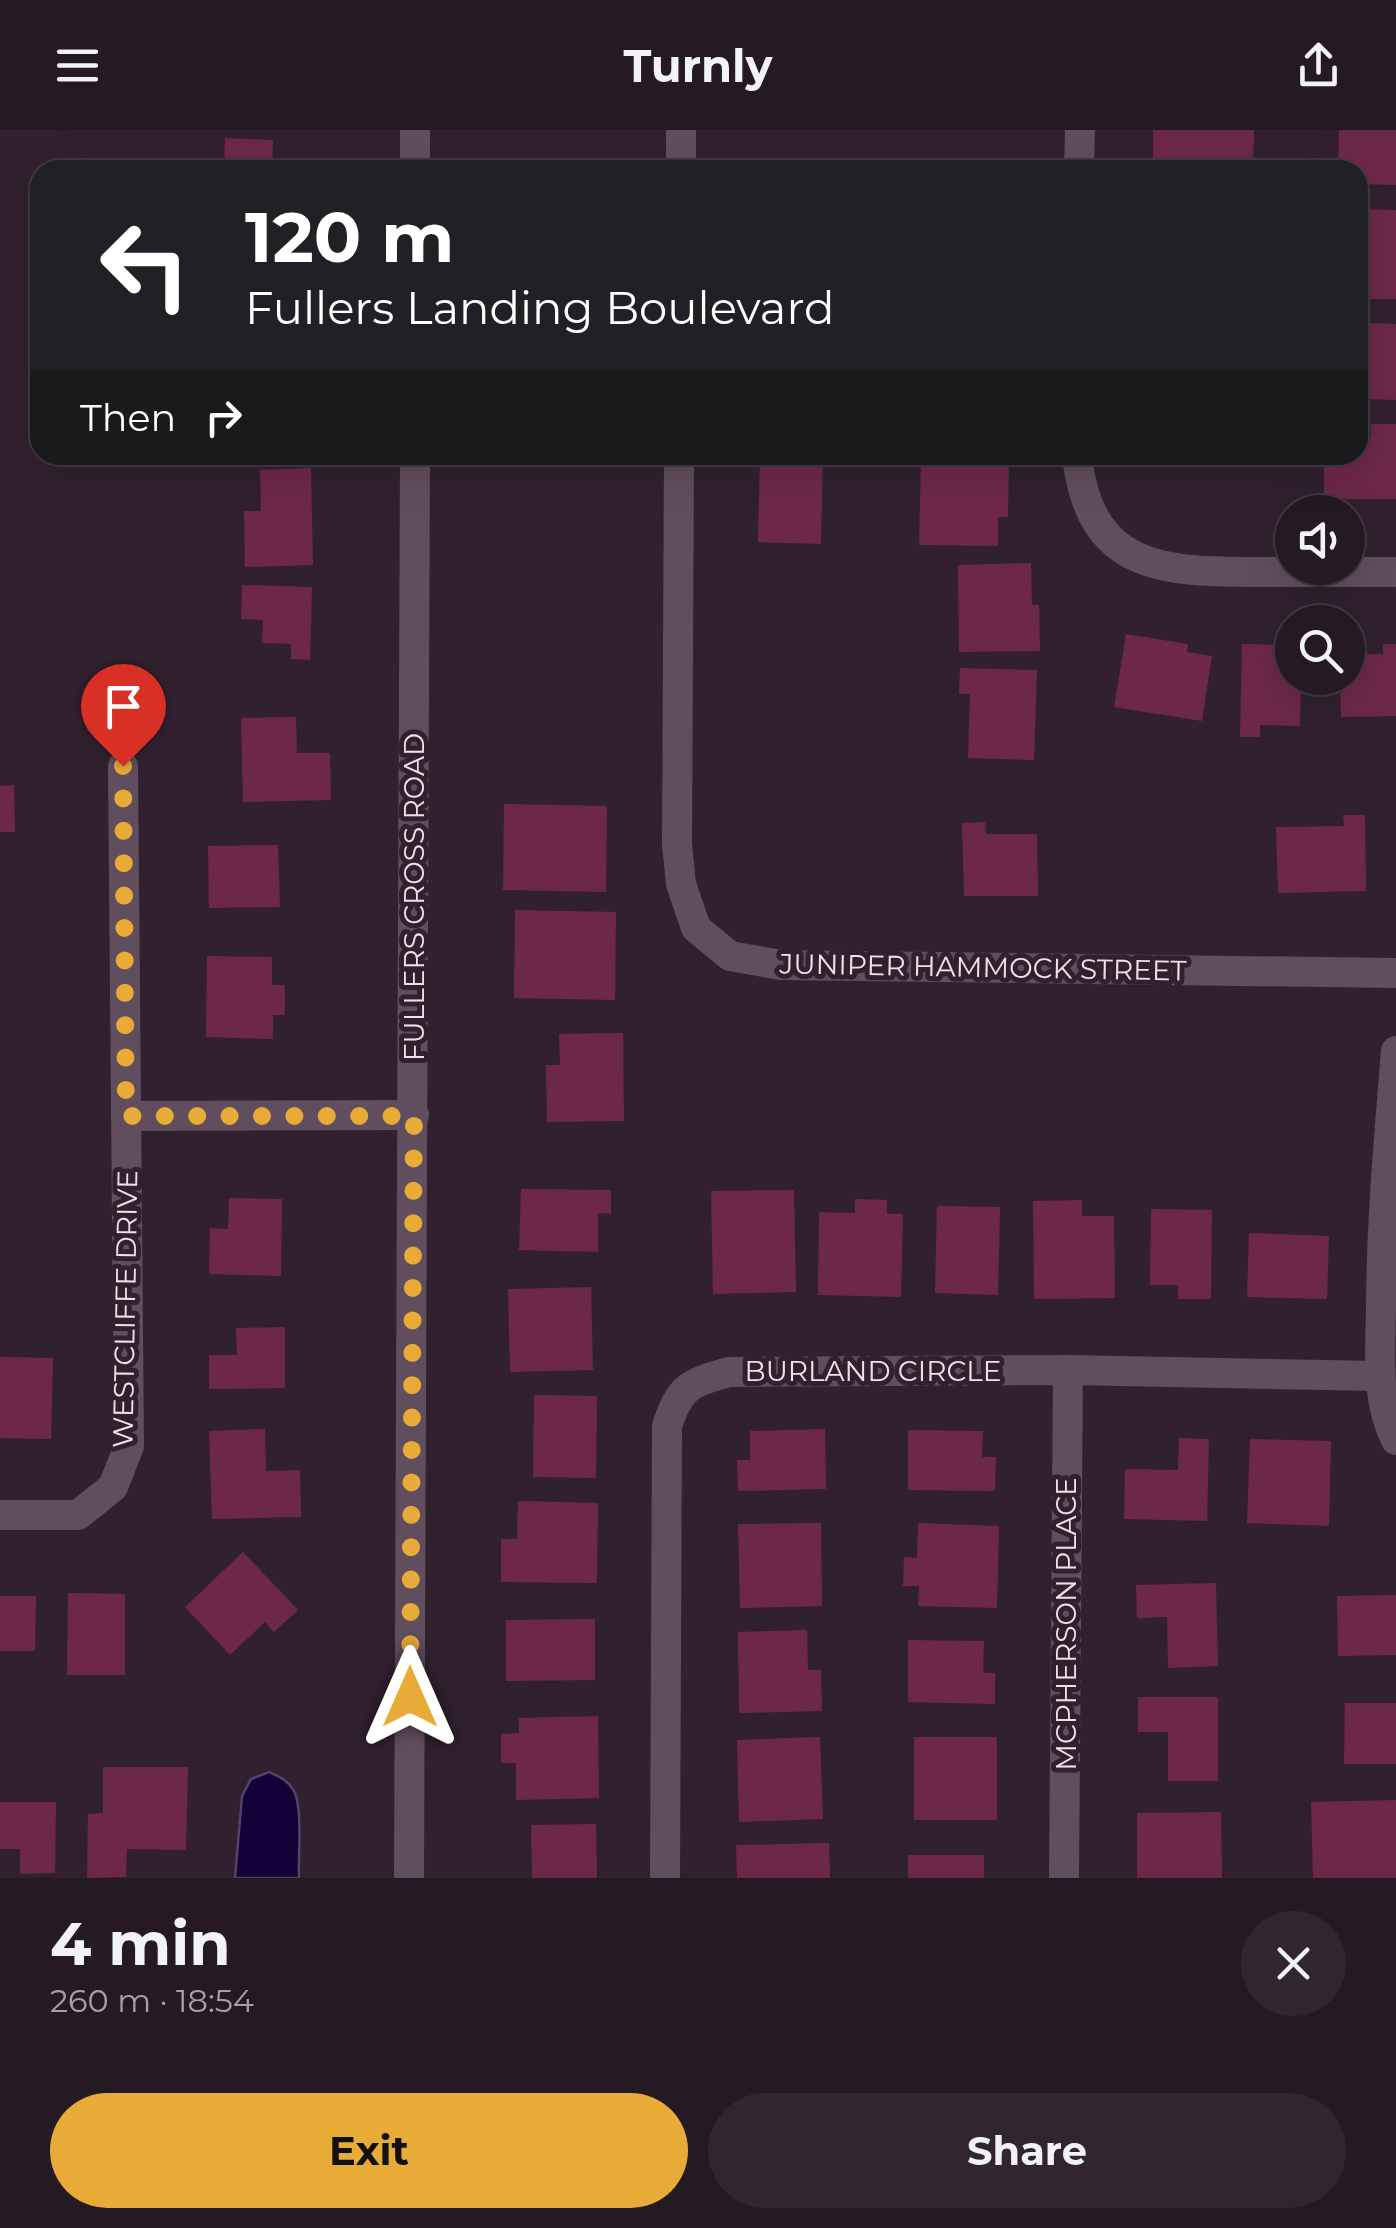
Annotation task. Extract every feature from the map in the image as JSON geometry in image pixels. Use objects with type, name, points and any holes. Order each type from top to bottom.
[{"type":"street","points":[[415,130],[415,160]]},
{"type":"street","points":[[681,130],[681,160]]},
{"type":"street","points":[[1080,130],[1080,160]]},
{"type":"street","name":"FULLERS CROSS ROAD","points":[[408,1878],[415,465]]},
{"type":"street","name":"JUNIPER HAMMOCK STREET","points":[[679,465],[680,884],[696,928],[730,956],[780,966],[1396,973]]},
{"type":"street","points":[[1078,465],[1087,509],[1113,543],[1146,562],[1194,572],[1396,572]]},
{"type":"street","name":"WESTCLIFFE DRIVE","points":[[0,1515],[78,1515],[113,1487],[129,1446],[123,766]]},
{"type":"street","points":[[1396,1051],[1381,1229],[1380,1376],[1389,1426],[1396,1440]]},
{"type":"street","points":[[126,1116],[414,1116]]},
{"type":"street","name":"BURLAND CIRCLE","points":[[665,1878],[666,1426],[675,1400],[691,1383],[729,1372],[1068,1370],[1380,1376]]},
{"type":"street","name":"MCPHERSON PLACE","points":[[1064,1878],[1068,1370]]},
{"type":"shaded area","points":[[269,1772],[289,1784],[297,1799],[299,1878],[235,1878],[242,1796],[251,1779]]},
{"type":"building","points":[[1153,130],[1254,130],[1253,160],[1153,160]]},
{"type":"building","points":[[1339,130],[1396,130],[1396,185],[1368,184],[1368,160],[1338,160]]},
{"type":"building","points":[[225,138],[273,140],[272,160],[224,160]]},
{"type":"building","points":[[1368,209],[1396,210],[1396,299],[1368,299]]},
{"type":"building","points":[[1368,323],[1396,324],[1396,400],[1368,399]]},
{"type":"building","points":[[1371,424],[1396,424],[1396,499],[1324,495],[1324,465],[1368,465]]},
{"type":"building","points":[[601,465],[601,467],[535,466]]},
{"type":"building","points":[[760,465],[823,465],[821,544],[758,542]]},
{"type":"building","points":[[921,465],[1009,465],[1008,517],[998,517],[998,546],[919,545]]},
{"type":"building","points":[[311,468],[313,565],[245,567],[244,511],[261,511],[260,470]]},
{"type":"building","points":[[1031,563],[1032,605],[1039,605],[1040,651],[959,652],[958,565]]},
{"type":"building","points":[[242,585],[312,587],[310,660],[291,659],[291,644],[262,643],[263,620],[241,619]]},
{"type":"building","points":[[1126,634],[1188,644],[1187,652],[1212,656],[1202,721],[1114,707]]},
{"type":"building","points":[[1242,644],[1275,645],[1275,695],[1301,695],[1300,726],[1260,725],[1260,737],[1240,737]]},
{"type":"building","points":[[1383,644],[1396,644],[1396,716],[1341,717],[1340,695],[1365,695],[1365,655],[1383,654]]},
{"type":"building","points":[[960,668],[1037,670],[1034,760],[968,758],[970,694],[959,694]]},
{"type":"building","points":[[296,717],[297,753],[330,753],[331,800],[243,802],[241,718]]},
{"type":"building","points":[[14,785],[15,832],[0,832],[0,786]]},
{"type":"building","points":[[504,804],[607,806],[606,892],[503,890]]},
{"type":"building","points":[[1343,815],[1365,815],[1366,891],[1278,893],[1276,827],[1344,826]]},
{"type":"building","points":[[985,822],[986,834],[1037,834],[1038,896],[964,896],[962,823]]},
{"type":"building","points":[[278,845],[280,907],[209,908],[208,846]]},
{"type":"building","points":[[515,910],[616,912],[615,1000],[514,998]]},
{"type":"building","points":[[207,956],[272,957],[272,985],[285,985],[285,1015],[273,1015],[273,1039],[206,1037]]},
{"type":"building","points":[[623,1033],[624,1121],[547,1122],[546,1065],[560,1065],[559,1034]]},
{"type":"building","points":[[521,1189],[611,1190],[611,1214],[598,1213],[598,1252],[519,1250]]},
{"type":"building","points":[[794,1190],[796,1292],[713,1294],[711,1191]]},
{"type":"building","points":[[229,1198],[282,1199],[281,1276],[209,1274],[210,1228],[228,1229]]},
{"type":"building","points":[[855,1199],[887,1200],[887,1214],[903,1214],[901,1297],[818,1295],[819,1212],[855,1213]]},
{"type":"building","points":[[1082,1200],[1082,1216],[1114,1216],[1115,1298],[1034,1299],[1033,1201]]},
{"type":"building","points":[[937,1206],[1000,1207],[998,1295],[935,1293]]},
{"type":"building","points":[[1151,1209],[1212,1210],[1211,1299],[1178,1299],[1178,1285],[1150,1285]]},
{"type":"building","points":[[1249,1233],[1329,1236],[1327,1299],[1247,1297]]},
{"type":"building","points":[[591,1287],[593,1370],[510,1372],[508,1289]]},
{"type":"building","points":[[285,1327],[285,1388],[209,1389],[209,1355],[237,1355],[236,1328]]},
{"type":"building","points":[[0,1357],[53,1358],[51,1439],[0,1438]]},
{"type":"building","points":[[534,1395],[597,1396],[596,1478],[533,1477]]},
{"type":"building","points":[[265,1429],[266,1471],[300,1470],[301,1517],[212,1519],[209,1431]]},
{"type":"building","points":[[825,1429],[826,1489],[738,1491],[737,1460],[750,1460],[750,1431]]},
{"type":"building","points":[[908,1430],[983,1431],[982,1457],[996,1457],[995,1491],[908,1490]]},
{"type":"building","points":[[1179,1438],[1209,1439],[1207,1521],[1124,1519],[1125,1469],[1178,1470]]},
{"type":"building","points":[[1250,1439],[1331,1441],[1329,1526],[1247,1523]]},
{"type":"building","points":[[518,1501],[598,1503],[597,1583],[501,1582],[501,1539],[517,1539]]},
{"type":"building","points":[[821,1523],[822,1606],[740,1608],[738,1524]]},
{"type":"building","points":[[918,1523],[999,1526],[997,1608],[918,1606],[919,1586],[903,1586],[904,1557],[917,1558]]},
{"type":"building","points":[[243,1552],[298,1610],[274,1632],[265,1622],[230,1655],[185,1607]]},
{"type":"building","points":[[1216,1583],[1218,1666],[1168,1668],[1167,1617],[1137,1618],[1136,1585]]},
{"type":"building","points":[[68,1593],[125,1594],[125,1675],[67,1675]]},
{"type":"building","points":[[1396,1595],[1396,1655],[1338,1656],[1337,1596]]},
{"type":"building","points":[[0,1596],[36,1596],[35,1651],[0,1651]]},
{"type":"building","points":[[595,1619],[595,1680],[506,1681],[506,1620]]},
{"type":"building","points":[[807,1630],[808,1670],[821,1670],[822,1711],[739,1713],[738,1632]]},
{"type":"building","points":[[908,1640],[984,1641],[983,1673],[995,1673],[995,1704],[908,1702]]},
{"type":"building","points":[[1138,1697],[1218,1697],[1218,1781],[1168,1781],[1168,1732],[1138,1732]]},
{"type":"building","points":[[1345,1703],[1396,1703],[1396,1764],[1344,1764]]},
{"type":"building","points":[[598,1716],[599,1798],[516,1800],[516,1763],[501,1763],[501,1734],[519,1733],[519,1718]]},
{"type":"building","points":[[820,1737],[823,1819],[739,1822],[737,1740]]},
{"type":"building","points":[[914,1737],[997,1737],[997,1820],[914,1820]]},
{"type":"building","points":[[103,1767],[188,1767],[186,1850],[127,1849],[126,1877],[87,1878],[88,1814],[103,1813]]},
{"type":"building","points":[[1396,1800],[1396,1878],[1313,1878],[1311,1802]]},
{"type":"building","points":[[0,1802],[56,1802],[55,1873],[20,1874],[20,1849],[0,1849]]},
{"type":"building","points":[[1221,1812],[1222,1878],[1137,1878],[1137,1813]]},
{"type":"building","points":[[596,1824],[597,1878],[532,1878],[531,1825]]},
{"type":"building","points":[[829,1843],[830,1878],[737,1878],[736,1845]]},
{"type":"building","points":[[908,1855],[984,1855],[984,1878],[908,1878]]},
{"type":"route","points":[[123,766],[126,1116],[414,1116],[410,1697]]}]
